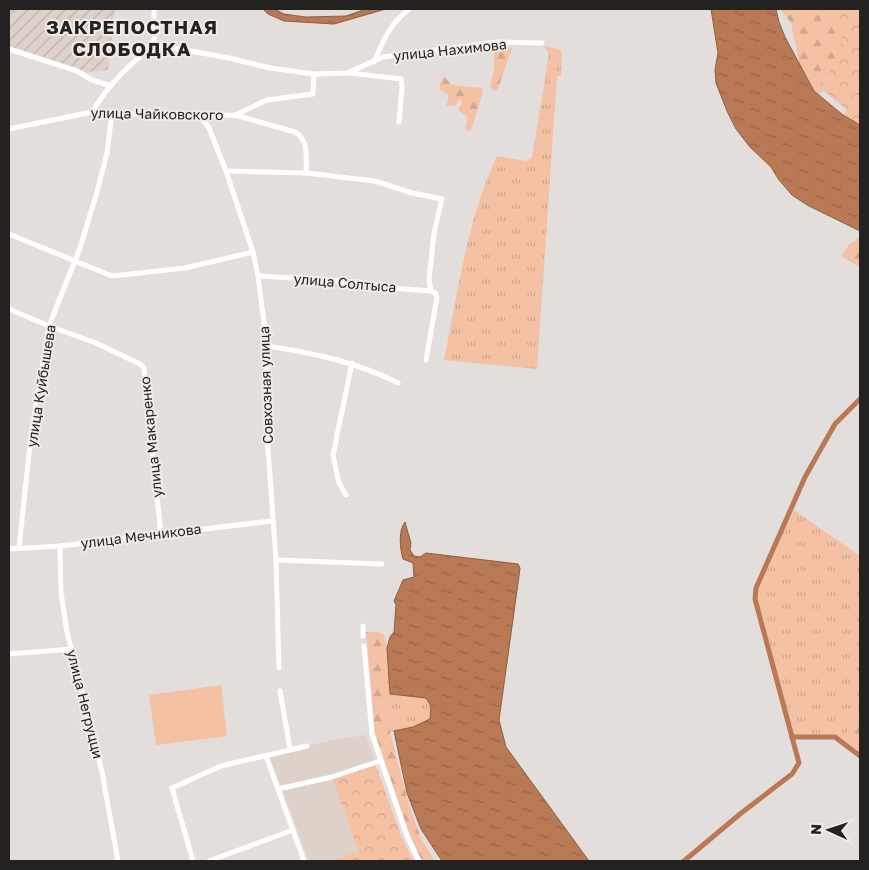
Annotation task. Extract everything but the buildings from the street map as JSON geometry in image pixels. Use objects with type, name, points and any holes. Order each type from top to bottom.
[{"type":"street","points":[[93,111],[116,79],[154,46],[154,9]]},
{"type":"street","points":[[373,62],[395,20],[409,9]]},
{"type":"street","name":"улица Нахимова","points":[[154,46],[163,45],[270,68],[314,74],[347,73],[383,57],[497,42],[542,44]]},
{"type":"street","points":[[9,49],[77,71],[92,80],[111,86]]},
{"type":"street","points":[[347,73],[401,79],[399,122]]},
{"type":"street","name":"улица Чайковского","points":[[9,129],[93,111],[157,116],[197,117],[235,115],[267,100],[313,94],[314,74]]},
{"type":"street","name":"улица Куйбышева","points":[[19,548],[31,435],[49,326],[74,262],[107,153],[112,112]]},
{"type":"street","points":[[235,115],[300,135],[305,141],[306,147],[306,173]]},
{"type":"street","name":"Совхозная улица","points":[[197,117],[204,121],[209,128],[226,171],[253,252],[258,276],[267,346],[267,435],[276,560],[279,668]]},
{"type":"street","points":[[226,171],[306,173],[375,181],[442,199],[434,233],[429,280],[431,291],[436,297],[426,360]]},
{"type":"street","points":[[9,234],[112,276],[126,276],[185,268],[253,252]]},
{"type":"street","name":"улица Солтыса","points":[[258,276],[358,282],[392,288],[431,291]]},
{"type":"street","name":"улица Макаренко","points":[[9,309],[96,343],[140,364],[144,368],[161,534]]},
{"type":"street","points":[[267,346],[308,352],[352,363],[398,383]]},
{"type":"street","points":[[346,495],[339,483],[333,455],[352,363]]},
{"type":"street","name":"улица Мечникова","points":[[9,549],[60,546],[272,521]]},
{"type":"street","name":"улица Негруцци","points":[[60,546],[61,593],[72,649],[102,772],[118,861]]},
{"type":"street","points":[[276,560],[382,564]]},
{"type":"street","points":[[363,626],[363,636]]},
{"type":"street","points":[[364,646],[372,734],[407,836],[419,861]]},
{"type":"street","points":[[9,654],[72,649]]},
{"type":"street","points":[[280,691],[290,750]]},
{"type":"street","points":[[193,861],[172,788],[221,766],[307,746]]},
{"type":"street","points":[[266,756],[304,861]]},
{"type":"street","points":[[278,789],[332,777],[380,761]]},
{"type":"street","points":[[209,861],[293,830]]},
{"type":"shaded area","points":[[9,9],[115,9],[108,70],[87,72],[9,47]]},
{"type":"shaded area","points":[[366,735],[375,763],[332,777],[358,853],[330,861],[309,861],[269,755],[338,739]]},
{"type":"green space","points":[[780,9],[837,9],[860,25],[828,87],[814,91],[800,67],[791,23]]},
{"type":"green space","points":[[833,9],[860,9],[860,125],[843,115],[847,110],[823,90],[819,95],[814,91],[845,53]]},
{"type":"green space","points":[[494,46],[512,48],[497,91],[490,87],[494,68]]},
{"type":"green space","points":[[544,46],[559,49],[562,53],[561,76],[557,76],[537,369],[444,360],[464,256],[478,205],[497,156],[526,161],[532,158],[549,54]]},
{"type":"green space","points":[[444,76],[451,85],[482,88],[483,92],[471,130],[465,129],[468,117],[458,110],[462,102],[460,99],[455,106],[447,105],[449,95],[440,90],[440,83]]},
{"type":"green space","points":[[860,237],[860,267],[842,255],[849,245]]},
{"type":"green space","points":[[794,510],[860,556],[860,756],[835,737],[792,737],[755,599],[756,588]]},
{"type":"green space","points":[[366,632],[379,632],[384,635],[387,648],[391,702],[387,708],[390,732],[407,798],[421,839],[435,861],[422,861],[410,835],[375,733]]},
{"type":"green space","points":[[221,685],[227,736],[156,745],[149,695]]},
{"type":"green space","points":[[390,694],[426,698],[431,706],[430,719],[413,727],[390,732],[387,708],[391,702]]},
{"type":"green space","points":[[860,704],[860,749],[844,737]]},
{"type":"green space","points":[[375,763],[402,838],[413,861],[330,861],[358,852],[332,777]]},
{"type":"water","points":[[263,9],[274,9],[284,14],[306,17],[346,16],[366,9],[386,9],[334,24],[284,21],[268,14]]},
{"type":"water","points":[[711,9],[776,9],[785,37],[814,91],[843,115],[860,125],[860,231],[807,205],[792,195],[771,167],[750,147],[736,129],[716,83],[715,70],[718,53]]},
{"type":"water","points":[[405,522],[411,543],[410,550],[414,556],[420,557],[426,553],[518,564],[520,568],[499,720],[506,747],[589,861],[442,861],[421,829],[407,793],[394,731],[413,727],[430,719],[431,706],[426,698],[390,694],[387,648],[390,637],[394,632],[396,605],[394,601],[403,580],[414,577],[413,563],[403,559],[401,550],[400,535]]},
{"type":"waterway","points":[[684,861],[792,774],[799,763],[755,599],[756,588],[805,477],[835,424],[860,399]]},
{"type":"waterway","points":[[792,737],[835,737],[860,756]]},
{"type":"district","name":"ЗАКРЕПОСТНАЯ СЛОБОДКА","points":[[132,38]]}]
